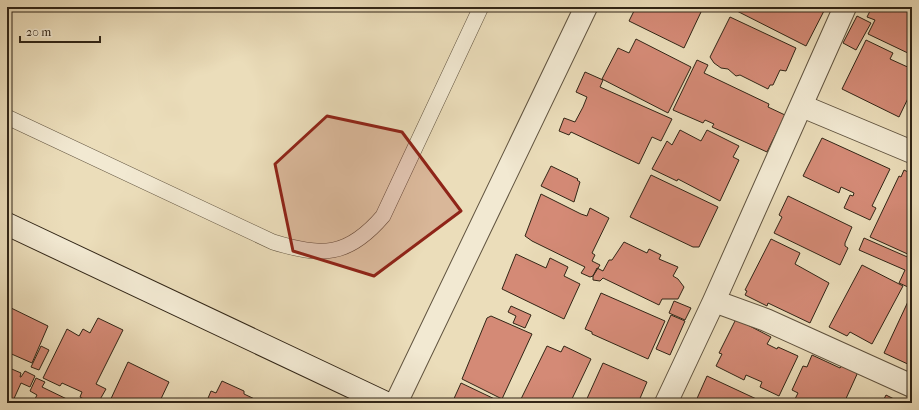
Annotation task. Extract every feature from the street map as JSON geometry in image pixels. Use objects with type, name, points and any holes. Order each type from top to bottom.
[{"type":"street","points":[[396,403],[586,7]]},
{"type":"street","points":[[666,403],[714,301],[845,7]]},
{"type":"street","points":[[802,106],[912,152]]},
{"type":"street","points":[[7,224],[386,403]]},
{"type":"street","points":[[714,301],[766,320],[912,386]]},
{"type":"lane","points":[[7,117],[273,242],[302,250],[331,251],[351,244],[369,232],[383,216],[481,7]]},
{"type":"highlighted area","points":[[327,116],[402,132],[461,211],[374,276],[293,251],[275,164]]},
{"type":"building","points":[[636,7],[692,7],[701,12],[684,48],[629,21]]},
{"type":"building","points":[[729,7],[826,7],[806,46]]},
{"type":"building","points":[[872,7],[912,7],[912,55],[868,34],[875,20],[867,17]]},
{"type":"building","points":[[857,16],[871,23],[856,50],[843,43]]},
{"type":"building","points":[[730,17],[796,48],[786,71],[780,70],[773,85],[770,85],[768,89],[740,75],[736,76],[728,69],[721,68],[714,63],[710,57]]},
{"type":"building","points":[[636,39],[691,67],[668,113],[602,79],[618,48],[629,53]]},
{"type":"building","points":[[866,40],[893,53],[890,59],[912,69],[912,90],[899,117],[842,89]]},
{"type":"building","points":[[697,60],[708,65],[704,73],[769,104],[768,107],[785,115],[767,152],[712,127],[714,124],[705,120],[703,123],[673,110]]},
{"type":"building","points":[[585,72],[603,80],[600,87],[672,119],[661,141],[652,137],[639,164],[571,132],[569,135],[559,131],[564,118],[575,122],[583,107],[587,97],[576,92]]},
{"type":"building","points":[[680,130],[701,141],[707,130],[739,146],[733,157],[739,160],[720,201],[678,179],[677,181],[652,169],[667,141],[672,145]]},
{"type":"building","points":[[822,138],[890,169],[872,206],[876,208],[870,220],[844,208],[850,195],[853,196],[854,193],[841,187],[839,193],[803,176]]},
{"type":"building","points":[[551,166],[578,179],[577,180],[580,182],[574,202],[541,186]]},
{"type":"building","points":[[904,170],[912,174],[912,256],[870,237],[899,176],[901,177]]},
{"type":"building","points":[[651,175],[718,207],[699,247],[693,247],[630,217]]},
{"type":"building","points":[[541,194],[581,214],[587,216],[590,208],[609,218],[592,253],[595,255],[592,261],[600,265],[593,276],[590,277],[581,273],[585,267],[532,241],[525,236]]},
{"type":"building","points":[[788,196],[852,227],[845,243],[845,246],[848,248],[840,265],[774,233],[782,217],[779,215]]},
{"type":"building","points":[[864,238],[912,259],[912,283],[910,282],[908,287],[899,283],[905,270],[859,250]]},
{"type":"building","points":[[771,239],[800,253],[795,264],[829,283],[810,323],[768,303],[767,306],[745,295],[747,291],[745,290]]},
{"type":"building","points":[[624,242],[647,253],[649,249],[661,255],[659,259],[678,267],[673,276],[678,279],[684,287],[678,299],[662,299],[659,305],[603,278],[600,281],[593,280],[593,276],[597,268],[603,271],[609,260],[612,260]]},
{"type":"building","points":[[516,254],[546,268],[550,258],[568,267],[564,276],[580,284],[564,319],[502,289]]},
{"type":"building","points":[[862,265],[903,286],[872,344],[850,332],[847,336],[829,327]]},
{"type":"building","points":[[601,293],[665,321],[648,359],[592,334],[592,332],[585,329]]},
{"type":"building","points":[[912,293],[912,366],[884,353]]},
{"type":"building","points":[[674,301],[691,308],[685,320],[669,313]]},
{"type":"building","points":[[7,306],[48,326],[32,363],[7,352]]},
{"type":"building","points":[[511,306],[531,315],[525,328],[513,323],[516,316],[508,312]]},
{"type":"building","points":[[671,315],[685,321],[670,355],[656,349]]},
{"type":"building","points":[[491,316],[532,334],[502,399],[462,379],[487,318]]},
{"type":"building","points":[[98,318],[123,330],[96,384],[106,389],[98,403],[91,403],[80,397],[82,392],[62,383],[60,386],[43,378],[67,329],[79,336],[83,329],[90,333]]},
{"type":"building","points":[[736,319],[771,337],[767,344],[798,356],[779,396],[760,387],[762,382],[746,375],[744,380],[716,366],[722,354],[719,353]]},
{"type":"building","points":[[41,346],[49,350],[39,370],[31,367]]},
{"type":"building","points":[[547,346],[561,352],[564,346],[591,359],[571,401],[574,403],[522,403],[523,400],[521,399]]},
{"type":"building","points":[[812,355],[840,368],[842,365],[858,372],[844,403],[793,403],[798,393],[792,390],[803,366],[807,367]]},
{"type":"building","points":[[128,362],[169,382],[159,403],[109,403]]},
{"type":"building","points":[[603,363],[647,382],[638,403],[585,403]]},
{"type":"building","points":[[7,367],[21,373],[20,377],[25,371],[35,376],[30,387],[21,383],[12,403],[7,403]]},
{"type":"building","points":[[707,376],[765,403],[695,403]]},
{"type":"building","points":[[36,378],[45,382],[42,387],[75,403],[33,403],[37,395],[30,391]]},
{"type":"building","points":[[222,381],[244,391],[244,394],[263,403],[206,403],[211,391],[216,393]]},
{"type":"building","points":[[461,383],[503,403],[452,403]]},
{"type":"building","points":[[886,395],[900,402],[900,403],[882,403]]}]
